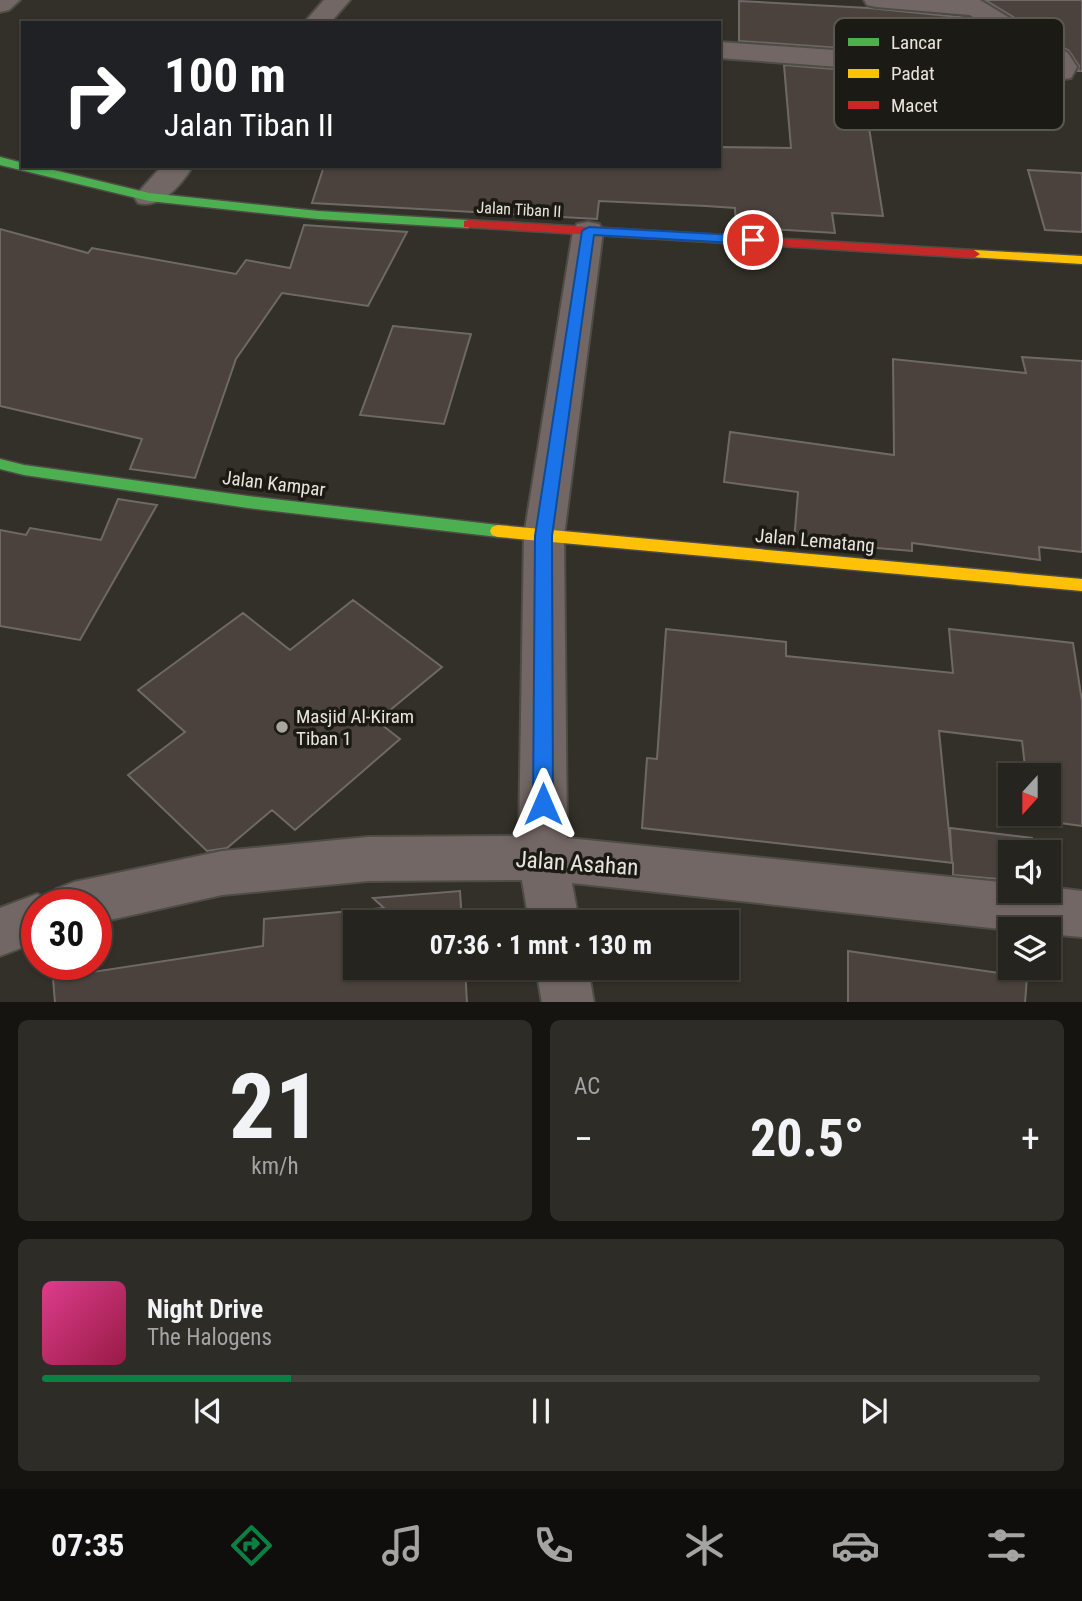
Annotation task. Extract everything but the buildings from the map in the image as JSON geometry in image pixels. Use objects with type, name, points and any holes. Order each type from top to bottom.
[{"type":"street","points":[[0,5],[8,0]]},
{"type":"street","points":[[322,21],[338,0]]},
{"type":"street","points":[[876,0],[969,4],[992,18]]},
{"type":"street","points":[[721,50],[834,59]]},
{"type":"street","name":"Jalan Tiban II","points":[[0,161],[21,168]]},
{"type":"street","name":"Jalan Tiban II","points":[[22,168],[149,197],[318,215],[1082,260]]},
{"type":"street","points":[[149,197],[176,168]]},
{"type":"street","points":[[552,910],[543,858],[544,536],[589,231]]},
{"type":"street","name":"Jalan Kampar","points":[[0,464],[24,470],[248,502],[544,536]]},
{"type":"street","name":"Jalan Lematang","points":[[544,536],[1082,585]]},
{"type":"street","name":"Jalan Asahan","points":[[112,897],[222,873],[368,859],[543,858],[1082,914]]},
{"type":"street","points":[[0,932],[21,924]]},
{"type":"street","points":[[564,980],[568,1002]]},
{"type":"traffic: fast","points":[[0,161],[21,166]]},
{"type":"traffic: fast","points":[[29,168],[149,197],[318,215],[468,224]]},
{"type":"traffic: fast","points":[[0,464],[24,470],[248,502],[498,531]]},
{"type":"traffic: slow","points":[[974,254],[1082,260]]},
{"type":"traffic: slow","points":[[498,531],[1082,585]]},
{"type":"traffic: jam","points":[[468,224],[974,254]]},
{"type":"place","name":"Masjid Al-Kiram Tiban 1","points":[[282,727]]},
{"type":"route","points":[[543,804],[544,536],[589,231],[753,240]]}]
